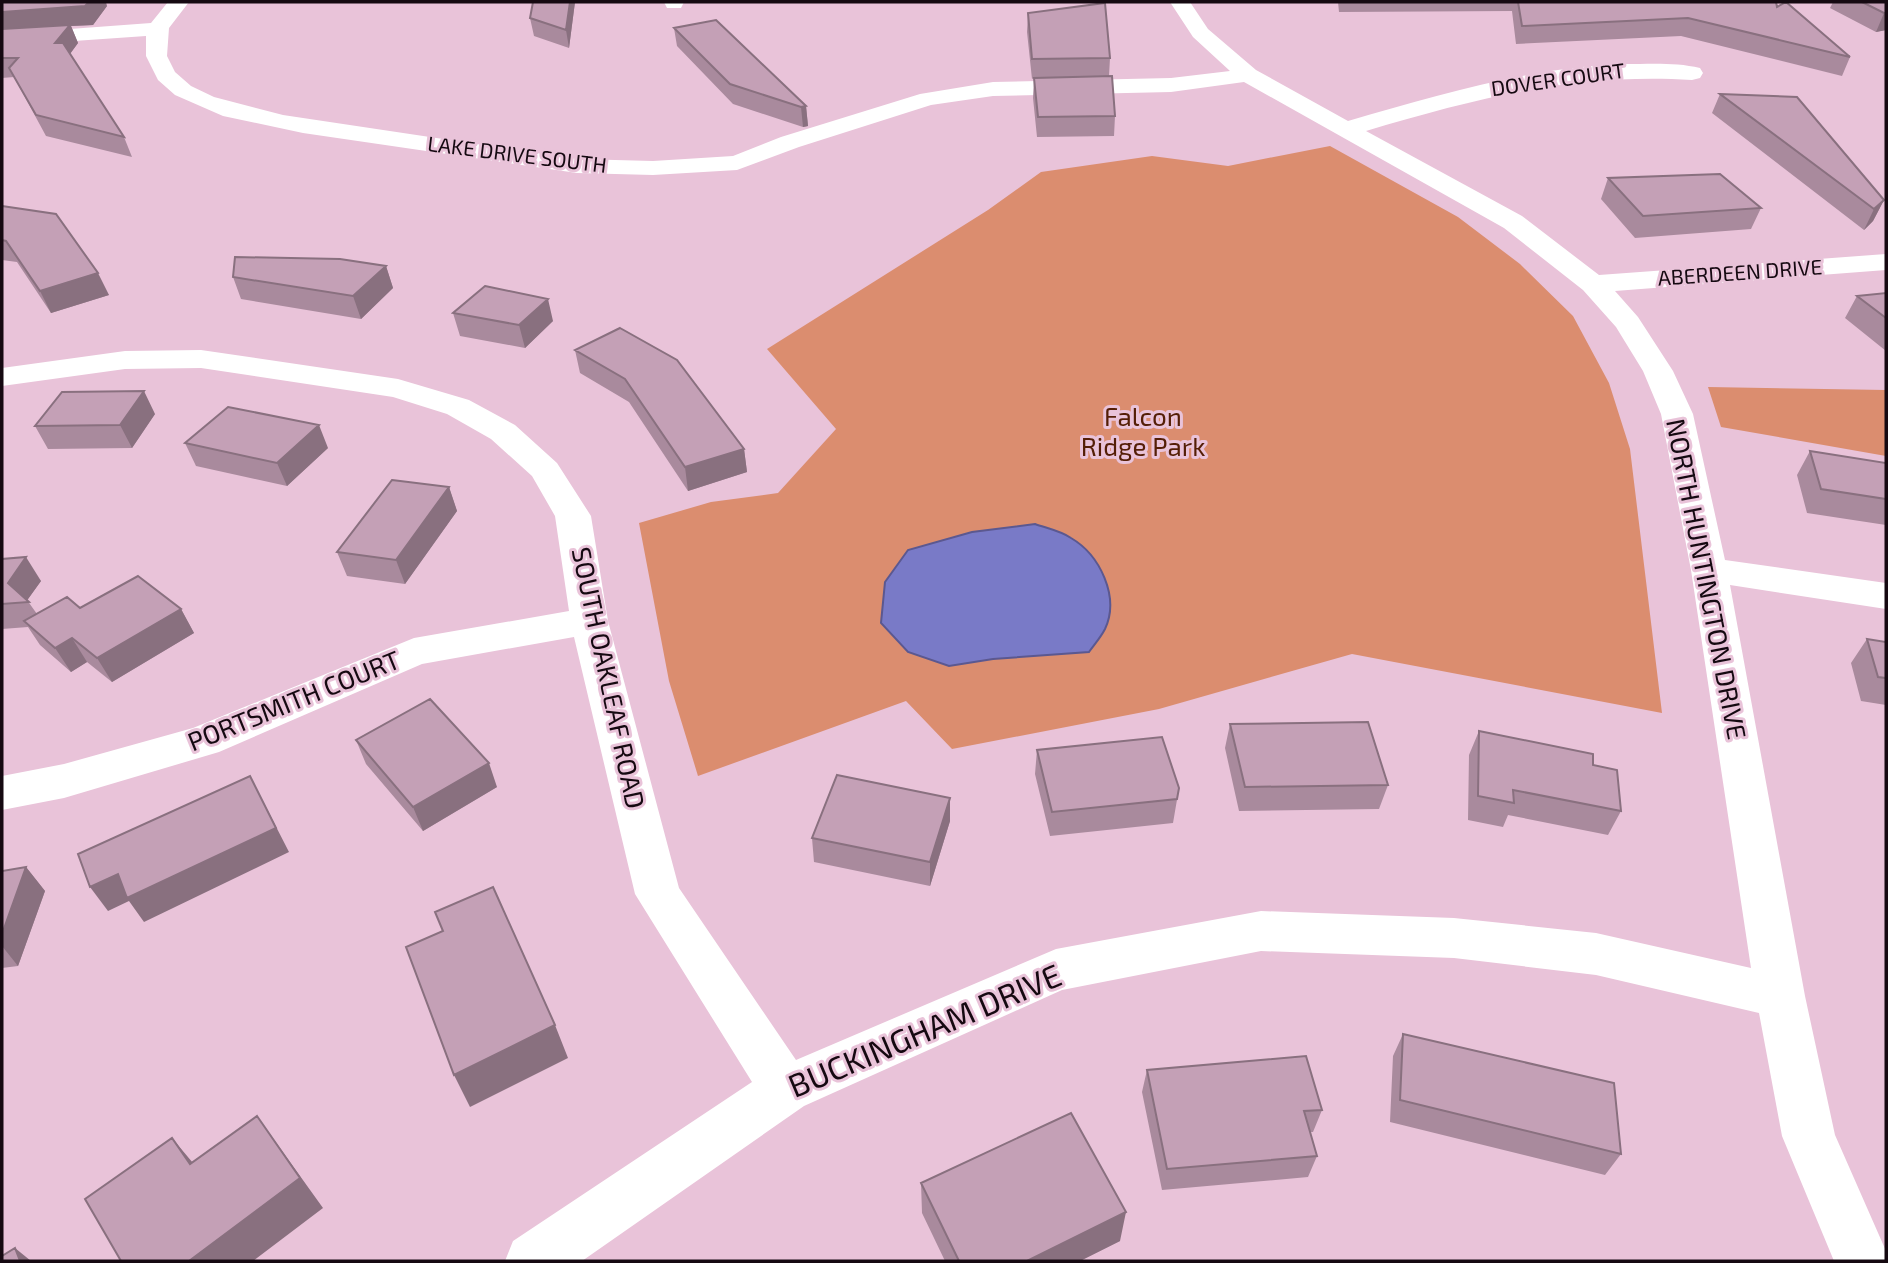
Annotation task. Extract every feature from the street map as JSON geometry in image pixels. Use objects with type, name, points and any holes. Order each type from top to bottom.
[{"type":"street","points":[[2,40],[157,29],[179,2]]},
{"type":"street","name":"NORTH HUNTINGTON DRIVE","points":[[1180,2],[1200,33],[1248,75],[1513,222],[1593,284],[1628,323],[1658,371],[1677,414],[1709,570],[1780,996],[1810,1136],[1862,1261]]},
{"type":"street","name":"LAKE DRIVE SOUTH","points":[[157,29],[155,53],[171,81],[186,93],[232,111],[303,126],[577,166],[653,168],[737,163],[790,142],[893,108],[928,99],[993,89],[1171,85],[1248,75]]},
{"type":"street","name":"DOVER COURT","points":[[1345,130],[1503,85],[1618,71],[1661,69],[1692,73]]},
{"type":"street","name":"ABERDEEN DRIVE","points":[[1593,284],[1886,262]]},
{"type":"street","name":"SOUTH OAKLEAF ROAD","points":[[2,377],[125,360],[201,359],[398,387],[458,407],[503,432],[545,470],[573,516],[589,621],[657,894],[786,1089]]},
{"type":"street","points":[[1709,570],[1886,596]]},
{"type":"street","name":"PORTSMITH COURT","points":[[2,793],[64,781],[204,741],[414,652],[589,621]]},
{"type":"street","name":"BUCKINGHAM DRIVE","points":[[533,1261],[786,1089],[1056,970],[1261,931],[1454,938],[1596,954],[1780,996]]},
{"type":"green space","name":"Falcon Ridge Park","points":[[1330,146],[1458,217],[1520,264],[1573,316],[1609,383],[1630,449],[1662,713],[1352,654],[1159,709],[952,749],[906,701],[698,776],[669,681],[639,523],[711,502],[778,493],[836,429],[767,349],[988,210],[1041,172],[1152,156],[1228,166]]},
{"type":"green space","points":[[1708,387],[1886,390],[1886,456],[1721,427]]},
{"type":"water","points":[[1035,524],[1063,533],[1081,545],[1091,555],[1105,578],[1110,604],[1109,617],[1103,632],[1089,652],[993,659],[949,666],[908,652],[881,623],[885,582],[908,550],[972,532]]},
{"type":"building","points":[[2,2],[89,2],[85,6],[2,12]]},
{"type":"building","points":[[533,2],[570,2],[566,30],[530,18]]},
{"type":"building","points":[[1518,2],[1776,2],[1777,7],[1786,2],[1850,57],[1688,18],[1522,26]]},
{"type":"building","points":[[1862,2],[1886,2],[1886,13],[1884,13]]},
{"type":"building","points":[[1105,3],[1110,58],[1032,59],[1028,13]]},
{"type":"building","points":[[716,20],[806,106],[801,107],[730,84],[674,28]]},
{"type":"building","points":[[70,25],[55,43],[63,43],[124,137],[36,115],[9,68],[18,58],[2,58],[2,29]]},
{"type":"building","points":[[1112,76],[1115,116],[1038,117],[1034,78]]},
{"type":"building","points":[[1720,94],[1797,97],[1884,200],[1874,209]]},
{"type":"building","points":[[1720,174],[1761,208],[1643,216],[1608,178]]},
{"type":"building","points":[[2,206],[56,214],[98,273],[40,291],[6,241],[2,240]]},
{"type":"building","points":[[235,257],[340,259],[386,266],[353,296],[233,277]]},
{"type":"building","points":[[485,286],[548,299],[519,325],[453,313]]},
{"type":"building","points":[[1886,293],[1886,318],[1857,296]]},
{"type":"building","points":[[620,328],[677,360],[744,449],[685,467],[625,379],[575,350]]},
{"type":"building","points":[[144,391],[120,425],[35,426],[62,392]]},
{"type":"building","points":[[228,407],[319,425],[277,463],[185,443]]},
{"type":"building","points":[[1810,451],[1886,463],[1886,499],[1821,489]]},
{"type":"building","points":[[392,480],[449,487],[396,560],[337,552]]},
{"type":"building","points":[[26,557],[8,583],[29,602],[2,604],[2,559]]},
{"type":"building","points":[[138,576],[181,609],[97,658],[72,638],[55,648],[24,621],[67,597],[80,608]]},
{"type":"building","points":[[1867,639],[1886,642],[1886,678],[1878,677]]},
{"type":"building","points":[[430,699],[489,763],[413,807],[356,740]]},
{"type":"building","points":[[1368,722],[1388,785],[1245,787],[1230,724]]},
{"type":"building","points":[[1479,731],[1593,754],[1593,765],[1617,770],[1621,811],[1513,790],[1514,803],[1478,796]]},
{"type":"building","points":[[1162,737],[1179,788],[1177,799],[1052,812],[1037,750]]},
{"type":"building","points":[[837,775],[950,798],[930,862],[812,838]]},
{"type":"building","points":[[250,776],[276,828],[127,898],[118,874],[90,887],[78,854]]},
{"type":"building","points":[[26,867],[2,934],[2,871]]},
{"type":"building","points":[[493,887],[555,1025],[454,1075],[406,947],[443,931],[435,912]]},
{"type":"building","points":[[1403,1034],[1614,1083],[1621,1154],[1400,1100]]},
{"type":"building","points":[[1306,1056],[1322,1110],[1304,1111],[1317,1156],[1167,1169],[1147,1070]]},
{"type":"building","points":[[1071,1113],[1126,1212],[1027,1261],[959,1261],[921,1183]]},
{"type":"building","points":[[257,1116],[300,1178],[189,1261],[121,1261],[85,1199],[172,1138],[190,1164]]},
{"type":"building","points":[[15,1248],[20,1261],[2,1261],[2,1256]]}]
